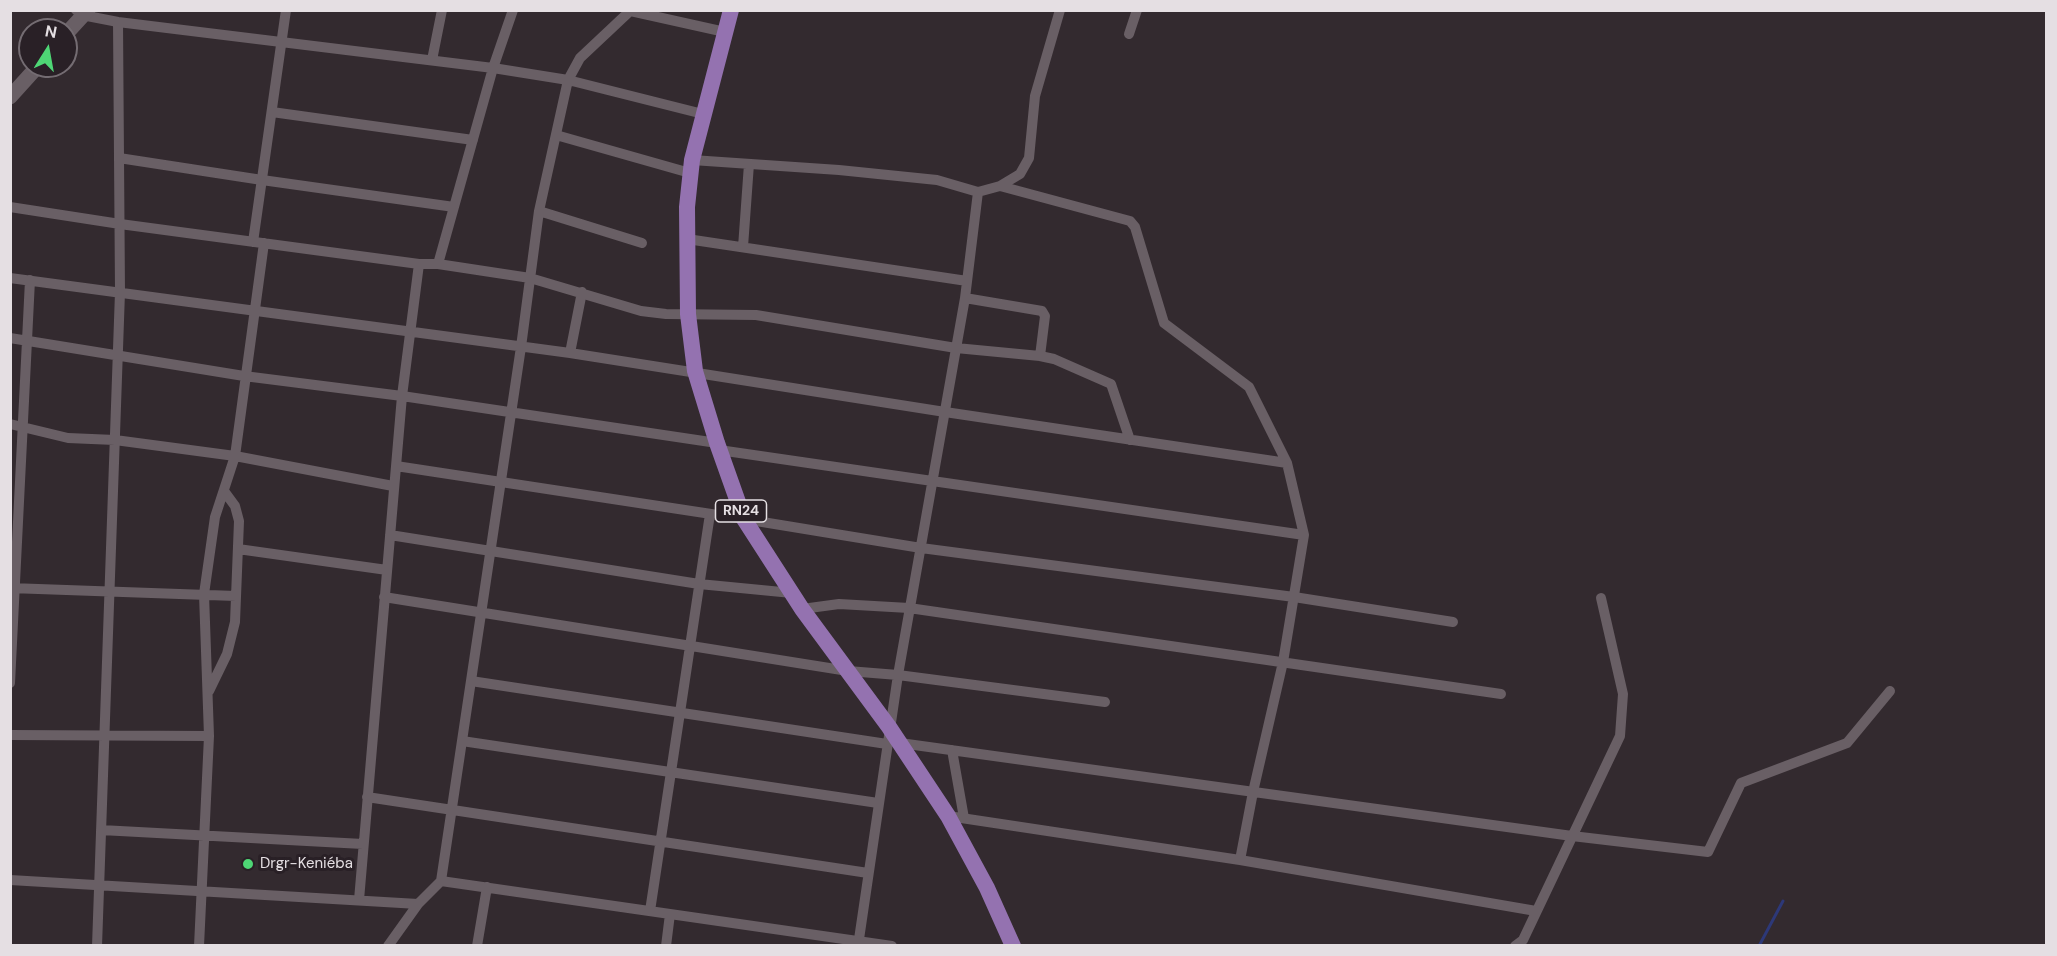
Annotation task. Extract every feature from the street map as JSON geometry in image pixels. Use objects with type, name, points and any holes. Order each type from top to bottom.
[{"type":"main road","name":"RN24","points":[[731,10],[691,167],[687,239],[688,314],[695,371],[744,519],[802,609],[848,671],[892,738],[956,817],[1013,945]]},
{"type":"main road","points":[[10,97],[27,78]]},
{"type":"street","points":[[199,945],[209,736],[204,594],[215,517],[235,456],[254,310],[262,180],[286,10]]},
{"type":"street","points":[[432,60],[442,10]]},
{"type":"street","points":[[438,264],[493,68],[513,10]]},
{"type":"street","points":[[556,135],[691,167],[749,164],[839,170],[937,180],[978,192],[1000,186],[1020,174],[1029,158],[1035,96],[1060,10]]},
{"type":"street","points":[[1129,34],[1137,10]]},
{"type":"street","points":[[388,945],[418,904],[441,881],[521,347],[539,211],[568,80],[580,58],[628,11],[725,32]]},
{"type":"street","points":[[82,12],[118,22],[432,60],[568,80],[703,114]]},
{"type":"street","points":[[97,945],[120,292],[118,22]]},
{"type":"street","points":[[272,112],[473,140]]},
{"type":"street","points":[[119,158],[454,207]]},
{"type":"street","points":[[743,247],[749,164]]},
{"type":"street","points":[[1000,186],[1130,221],[1135,227],[1164,323],[1249,387],[1287,463],[1305,535],[1283,662],[1240,860]]},
{"type":"street","points":[[858,943],[879,803],[892,738],[898,675],[965,298],[978,192]]},
{"type":"street","points":[[10,207],[120,224],[419,264],[438,264],[530,278],[641,310],[666,314],[756,315],[956,348],[1040,356],[1054,359],[1111,384],[1130,440]]},
{"type":"street","points":[[539,211],[642,243]]},
{"type":"street","points":[[687,239],[967,281]]},
{"type":"street","points":[[359,900],[393,486],[419,264]]},
{"type":"street","points":[[10,278],[695,371],[945,412],[1287,463]]},
{"type":"street","points":[[10,683],[30,280]]},
{"type":"street","points":[[570,353],[582,292]]},
{"type":"street","points":[[965,298],[1042,311],[1046,316],[1040,356]]},
{"type":"street","points":[[10,338],[244,376],[402,396],[933,480],[1305,535]]},
{"type":"street","points":[[10,424],[68,438],[115,440],[235,456],[393,486]]},
{"type":"street","points":[[396,466],[921,548],[1294,597],[1453,622]]},
{"type":"street","points":[[208,694],[227,654],[235,622],[239,521],[235,506],[224,491]]},
{"type":"street","points":[[650,911],[710,514]]},
{"type":"street","points":[[390,536],[699,584],[792,593]]},
{"type":"street","points":[[238,549],[387,570]]},
{"type":"street","points":[[13,588],[236,596]]},
{"type":"street","points":[[384,597],[848,671],[898,675],[1105,702]]},
{"type":"street","points":[[1515,945],[1523,940],[1620,736],[1623,694],[1601,598]]},
{"type":"street","points":[[802,609],[839,604],[909,609],[1501,694]]},
{"type":"street","points":[[471,681],[680,712],[892,738],[952,750],[1253,792],[1572,836],[1708,852],[1741,783],[1847,743],[1890,691]]},
{"type":"street","points":[[10,735],[209,736]]},
{"type":"street","points":[[462,741],[879,803]]},
{"type":"street","points":[[952,750],[956,817],[1240,860],[1536,912]]},
{"type":"street","points":[[367,797],[868,873]]},
{"type":"street","points":[[101,830],[363,844]]},
{"type":"street","points":[[10,880],[418,904]]},
{"type":"street","points":[[441,881],[858,943],[892,945]]},
{"type":"street","points":[[477,945],[487,888]]},
{"type":"street","points":[[666,945],[670,914]]},
{"type":"waterway","points":[[1759,946],[1783,901]]},
{"type":"place","name":"Drgr-Keniéba","points":[[248,864]]}]
